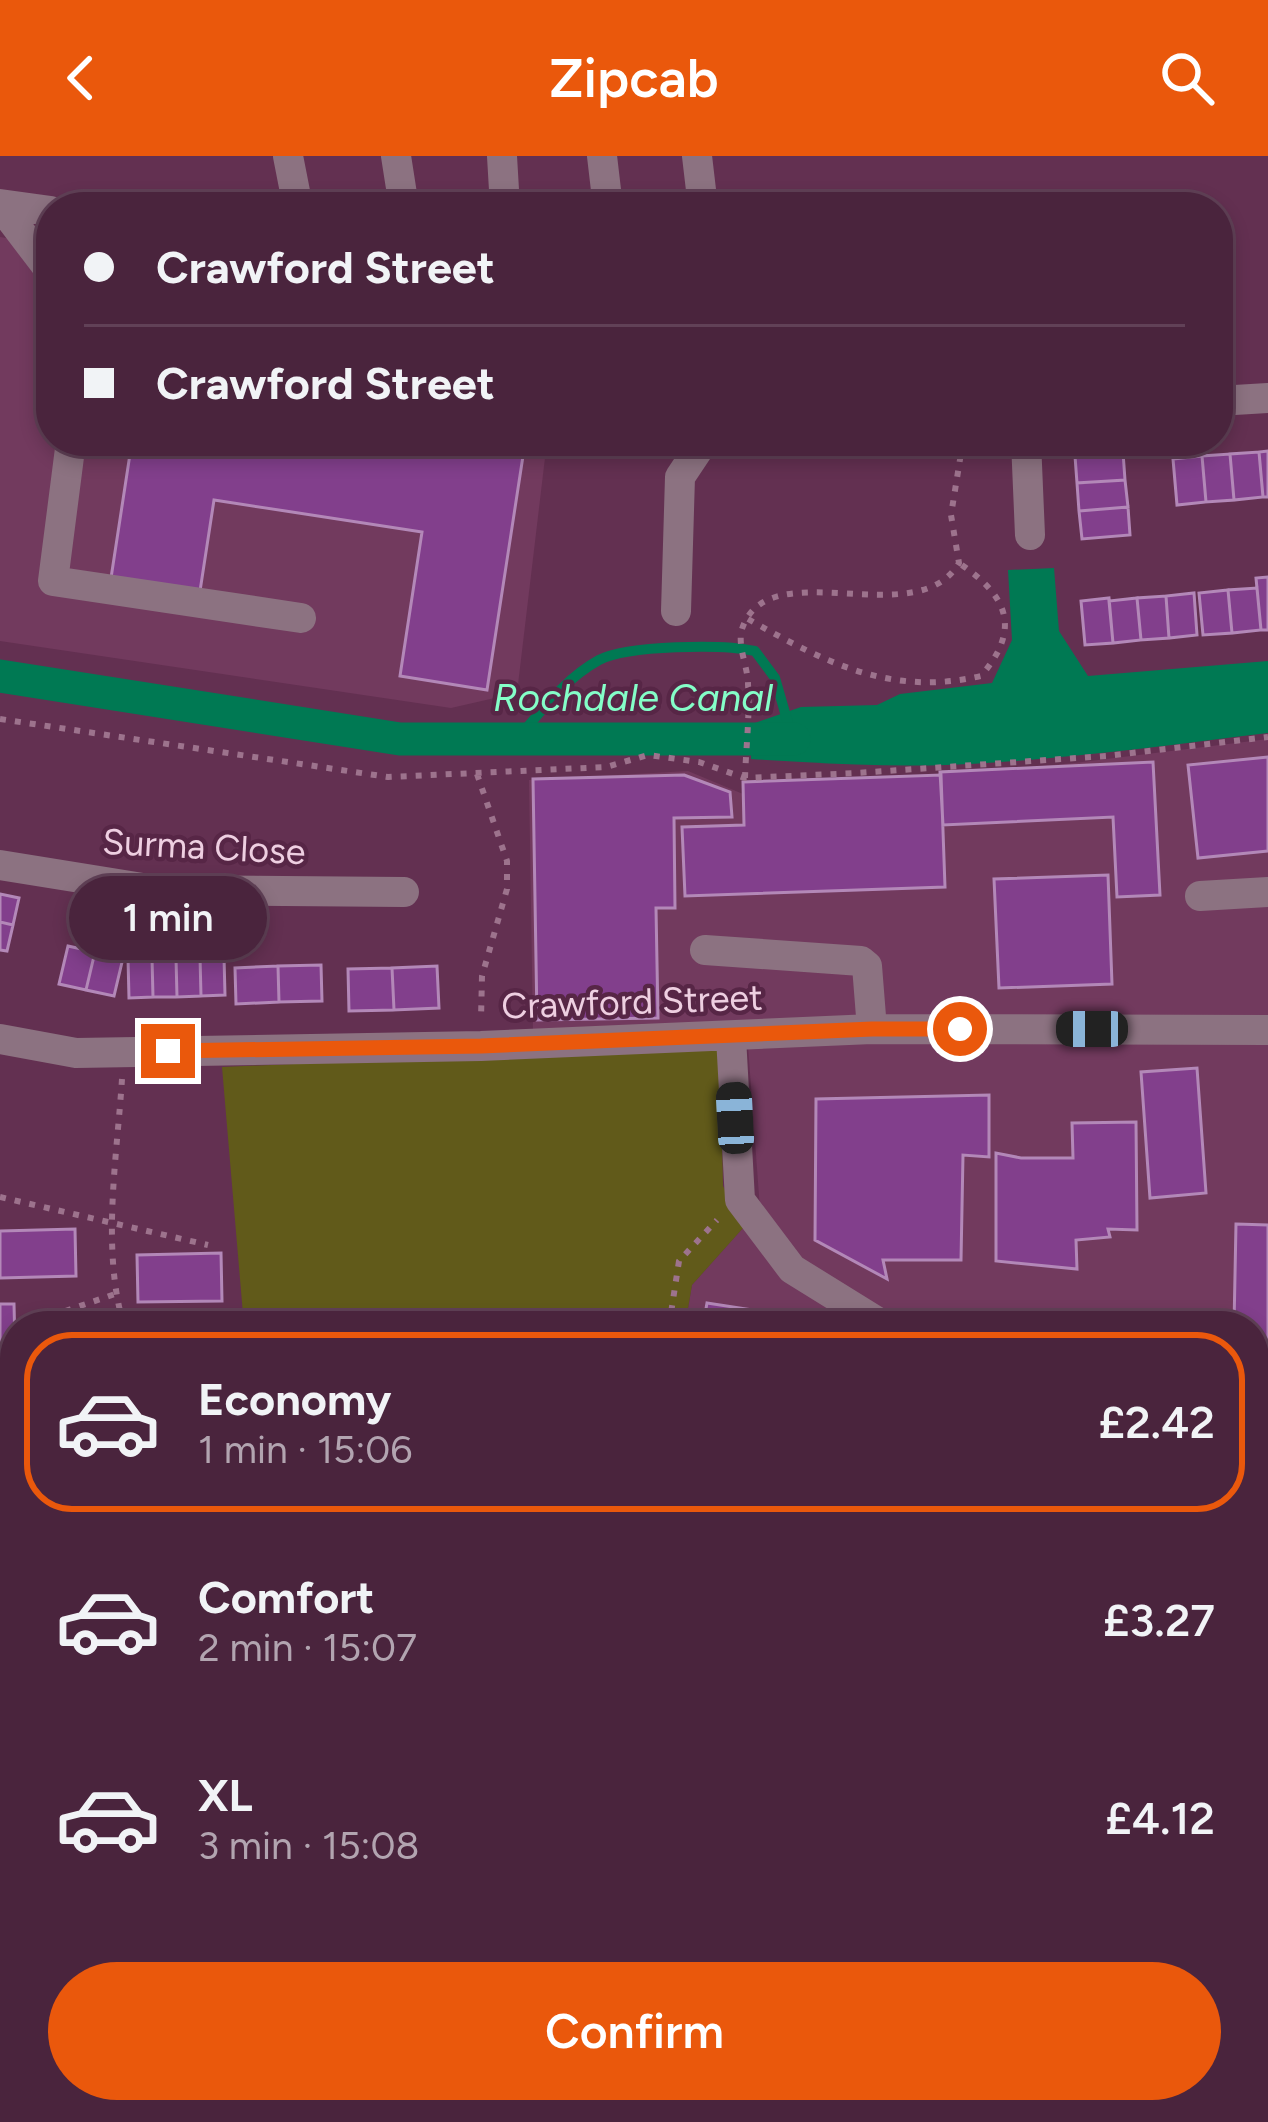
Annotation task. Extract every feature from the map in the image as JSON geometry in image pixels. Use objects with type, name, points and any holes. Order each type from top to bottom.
[{"type":"street","points":[[288,156],[295,192]]},
{"type":"street","points":[[396,156],[402,192]]},
{"type":"street","points":[[602,156],[606,192]]},
{"type":"street","points":[[698,156],[702,192]]},
{"type":"street","points":[[0,205],[36,209]]},
{"type":"street","points":[[0,205],[36,252]]},
{"type":"street","points":[[1233,400],[1268,398]]},
{"type":"street","points":[[69,456],[53,581],[301,618]]},
{"type":"street","points":[[676,610],[680,477],[694,456]]},
{"type":"street","points":[[1027,456],[1030,535]]},
{"type":"street","name":"Surma Close","points":[[0,865],[154,890],[404,892]]},
{"type":"street","points":[[1200,896],[1268,892]]},
{"type":"street","points":[[705,950],[861,961],[867,966],[872,1029]]},
{"type":"street","name":"Crawford Street","points":[[0,1039],[76,1053],[481,1046],[872,1029],[1268,1030]]},
{"type":"street","points":[[731,1036],[740,1200],[792,1269],[838,1311]]},
{"type":"path","points":[[745,778],[748,681],[740,633],[748,619],[777,597],[808,592],[898,595],[932,588],[951,577],[959,562],[951,515],[961,456]]},
{"type":"path","points":[[748,619],[797,647],[890,682],[981,676],[1002,642],[1002,603],[988,583],[959,562]]},
{"type":"path","points":[[0,719],[388,777],[606,767],[648,755],[699,762],[745,778],[967,768],[1268,737]]},
{"type":"path","points":[[477,774],[507,861],[507,889],[482,976],[481,1046]]},
{"type":"path","points":[[121,1311],[113,1223],[124,1052]]},
{"type":"path","points":[[0,1197],[208,1244]]},
{"type":"path","points":[[672,1311],[680,1261],[694,1241],[740,1200]]},
{"type":"path","points":[[62,1311],[100,1295],[118,1293]]},
{"type":"shaded area","points":[[0,237],[36,243],[36,456],[545,456],[517,693],[451,708],[0,641]]},
{"type":"shaded area","points":[[1054,568],[1059,631],[1088,676],[1268,661],[1268,733],[986,763],[751,759],[752,724],[801,707],[877,705],[900,694],[992,683],[1012,640],[1008,570]]},
{"type":"shaded area","points":[[1268,739],[1268,1311],[688,1311],[692,1285],[760,1209],[747,1032],[533,1033],[529,780],[688,771],[743,794],[1074,763]]},
{"type":"shaded area","points":[[720,1046],[723,1186],[744,1227],[692,1285],[688,1311],[243,1311],[222,1067]]},
{"type":"building","points":[[1268,451],[1268,497],[1263,497],[1259,452]]},
{"type":"building","points":[[1259,452],[1263,497],[1234,500],[1233,454]]},
{"type":"building","points":[[130,456],[523,456],[487,690],[400,676],[422,532],[214,500],[200,591],[111,578]]},
{"type":"building","points":[[1075,456],[1123,456],[1125,480],[1077,483]]},
{"type":"building","points":[[1202,456],[1230,456],[1234,500],[1206,502]]},
{"type":"building","points":[[1202,456],[1206,502],[1177,505],[1173,459]]},
{"type":"building","points":[[1125,480],[1128,507],[1079,511],[1077,483]]},
{"type":"building","points":[[1128,507],[1130,535],[1082,539],[1079,511]]},
{"type":"building","points":[[1268,577],[1268,630],[1261,630],[1256,578]]},
{"type":"building","points":[[1257,588],[1261,630],[1232,633],[1228,590]]},
{"type":"building","points":[[1228,590],[1232,633],[1203,635],[1199,593]]},
{"type":"building","points":[[1194,593],[1197,635],[1169,638],[1166,596]]},
{"type":"building","points":[[1166,596],[1169,638],[1141,640],[1137,598]]},
{"type":"building","points":[[1109,598],[1113,643],[1085,645],[1081,601]]},
{"type":"building","points":[[1137,598],[1141,640],[1113,643],[1109,601]]},
{"type":"building","points":[[1268,757],[1268,851],[1198,858],[1188,765]]},
{"type":"building","points":[[1153,762],[1160,895],[1117,897],[1113,817],[943,825],[940,772]]},
{"type":"building","points":[[684,775],[730,792],[732,817],[674,818],[675,908],[656,908],[658,1018],[537,1020],[533,779]]},
{"type":"building","points":[[941,775],[945,887],[685,896],[682,827],[744,825],[743,782]]},
{"type":"building","points":[[1108,875],[1112,984],[999,988],[994,879]]},
{"type":"building","points":[[0,894],[19,898],[13,925],[0,922]]},
{"type":"building","points":[[0,922],[13,925],[7,951],[0,950]]},
{"type":"building","points":[[68,946],[95,952],[86,990],[59,984]]},
{"type":"building","points":[[95,952],[123,958],[114,996],[86,990]]},
{"type":"building","points":[[200,957],[201,996],[177,997],[176,958]]},
{"type":"building","points":[[200,957],[224,957],[225,995],[201,996]]},
{"type":"building","points":[[128,958],[152,958],[153,997],[129,998]]},
{"type":"building","points":[[152,958],[176,958],[177,997],[153,997]]},
{"type":"building","points":[[321,965],[322,1001],[279,1002],[278,966]]},
{"type":"building","points":[[278,966],[279,1002],[236,1004],[235,968]]},
{"type":"building","points":[[437,966],[439,1008],[394,1010],[392,968]]},
{"type":"building","points":[[392,968],[394,1010],[349,1011],[348,969]]},
{"type":"building","points":[[1197,1068],[1206,1193],[1150,1198],[1141,1072]]},
{"type":"building","points":[[989,1095],[989,1157],[963,1155],[961,1260],[883,1260],[887,1279],[815,1240],[816,1099]]},
{"type":"building","points":[[1136,1122],[1137,1230],[1108,1229],[1110,1237],[1076,1240],[1077,1269],[996,1261],[996,1153],[1073,1158],[1072,1123]]},
{"type":"building","points":[[1236,1224],[1268,1225],[1268,1311],[1234,1311]]},
{"type":"building","points":[[75,1229],[76,1276],[0,1278],[0,1231]]},
{"type":"building","points":[[221,1253],[222,1301],[138,1302],[137,1255]]},
{"type":"building","points":[[707,1303],[759,1311],[706,1311]]},
{"type":"building","points":[[0,1304],[14,1304],[14,1311],[0,1311]]},
{"type":"waterway","points":[[519,737],[566,685],[599,660],[676,647],[755,651],[775,678],[788,723]]},
{"type":"waterway","name":"Rochdale Canal","points":[[0,676],[400,739],[794,739]]},
{"type":"route","points":[[168,1051],[481,1046],[960,1029]]}]
